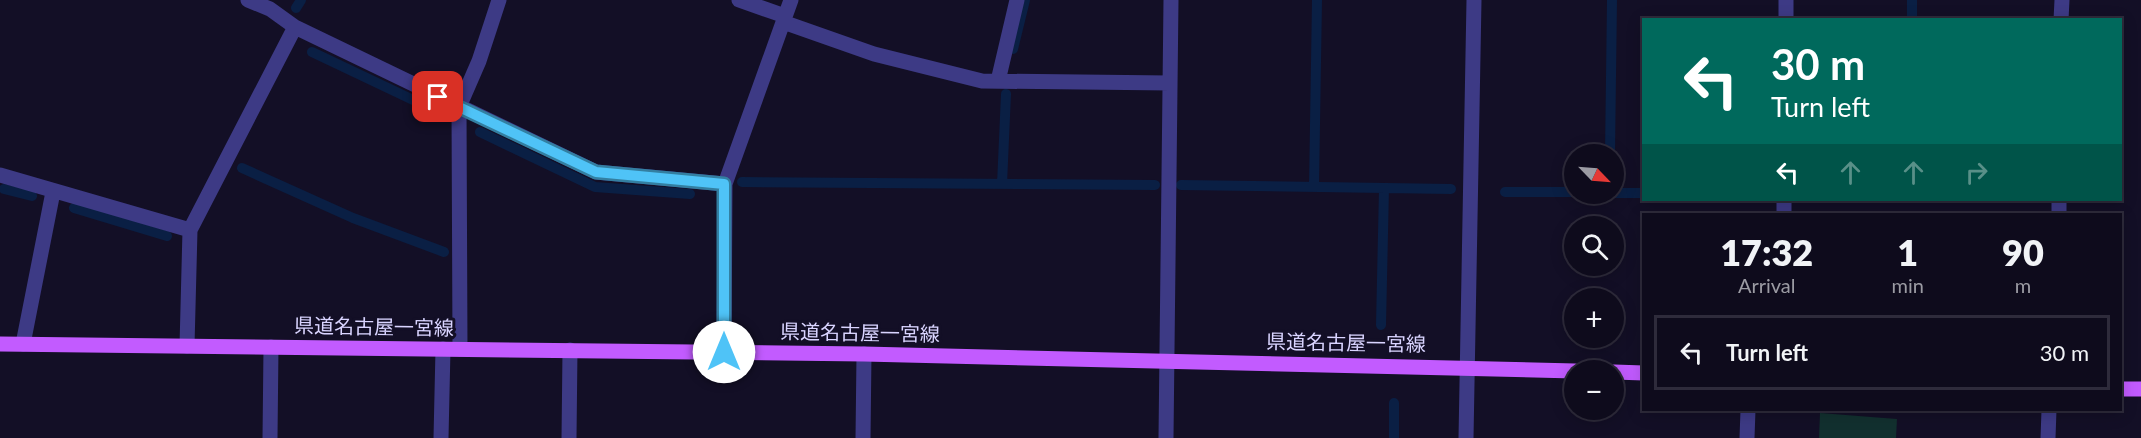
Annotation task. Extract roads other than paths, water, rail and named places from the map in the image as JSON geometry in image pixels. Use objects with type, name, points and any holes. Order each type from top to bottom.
[{"type":"main road","name":"県道名古屋一宮線","points":[[0,344],[864,354],[1564,370]]},
{"type":"main road","points":[[1624,372],[1642,373]]},
{"type":"main road","points":[[2122,389],[2141,389]]},
{"type":"street","points":[[248,0],[270,9],[295,27],[596,172],[724,184]]},
{"type":"street","points":[[460,349],[459,107],[479,61],[499,0]]},
{"type":"street","points":[[739,0],[874,54],[982,81],[1170,83]]},
{"type":"street","points":[[724,352],[724,184],[791,0]]},
{"type":"street","points":[[998,81],[1017,0]]},
{"type":"street","points":[[1166,438],[1171,0]]},
{"type":"street","points":[[1466,438],[1474,0]]},
{"type":"street","points":[[1786,0],[1786,18]]},
{"type":"street","points":[[2061,18],[2062,0]]},
{"type":"street","points":[[186,346],[190,230],[295,27]]},
{"type":"street","points":[[0,176],[190,230]]},
{"type":"street","points":[[23,344],[53,192]]},
{"type":"street","points":[[270,438],[271,347]]},
{"type":"street","points":[[441,438],[443,349]]},
{"type":"street","points":[[568,438],[570,350]]},
{"type":"street","points":[[863,438],[864,354]]},
{"type":"street","points":[[1747,438],[1748,411]]},
{"type":"street","points":[[2048,438],[2049,411]]},
{"type":"waterway","points":[[296,8],[301,0]]},
{"type":"waterway","points":[[1013,49],[1025,0]]},
{"type":"waterway","points":[[1314,187],[1317,0]]},
{"type":"waterway","points":[[1610,144],[1612,0]]},
{"type":"waterway","points":[[1912,0],[1912,18]]},
{"type":"waterway","points":[[312,52],[430,108]]},
{"type":"waterway","points":[[1002,184],[1006,94]]},
{"type":"waterway","points":[[480,132],[595,187],[690,194]]},
{"type":"waterway","points":[[242,168],[353,218],[444,252]]},
{"type":"waterway","points":[[742,182],[1155,185]]},
{"type":"waterway","points":[[1181,185],[1451,189]]},
{"type":"waterway","points":[[1381,325],[1384,188]]},
{"type":"waterway","points":[[4,189],[32,196]]},
{"type":"waterway","points":[[1505,192],[1564,192]]},
{"type":"waterway","points":[[1624,193],[1642,193]]},
{"type":"waterway","points":[[74,208],[167,236]]},
{"type":"waterway","points":[[1394,403],[1394,438]]}]
